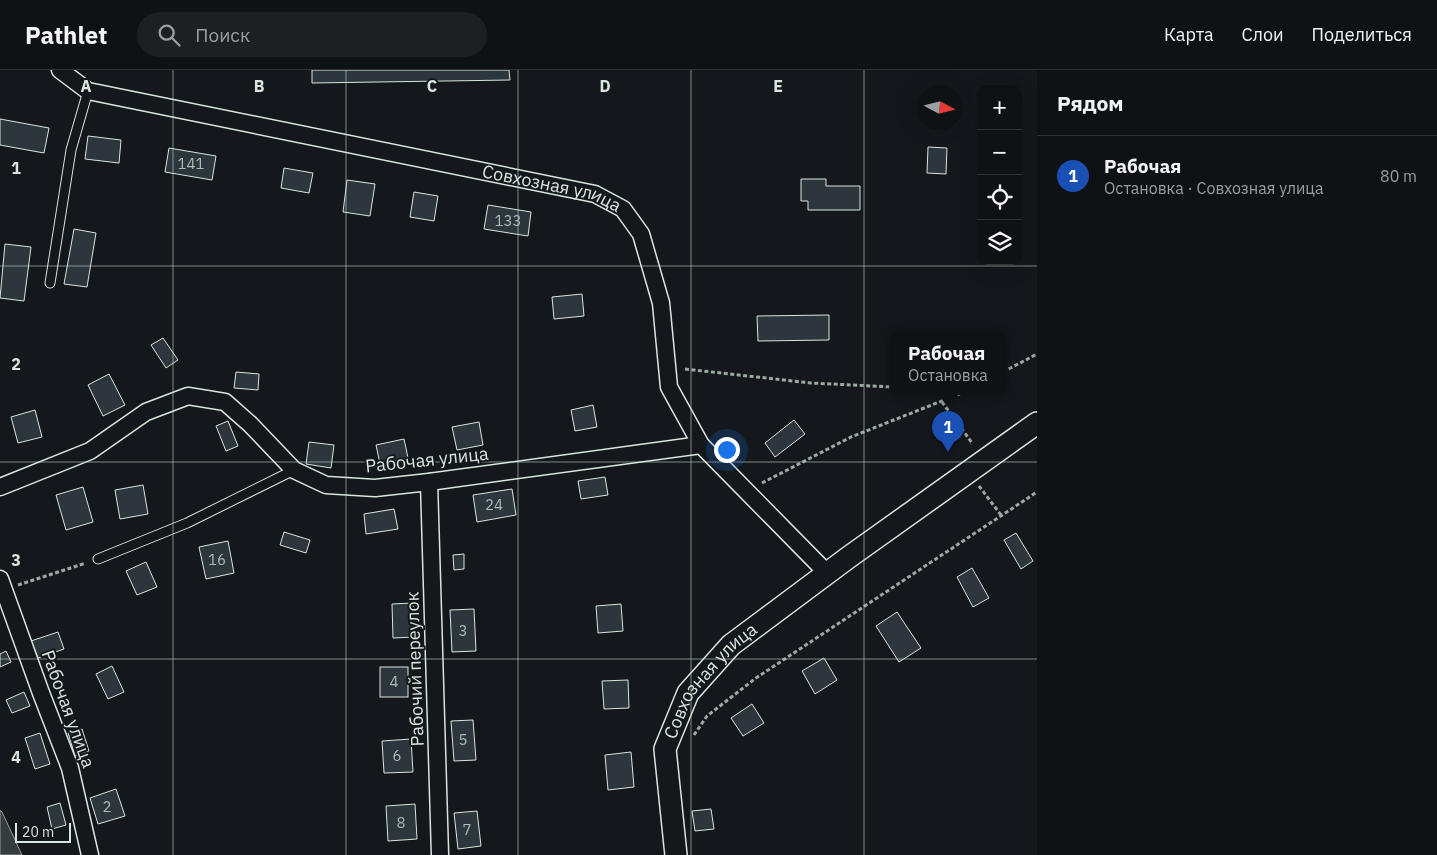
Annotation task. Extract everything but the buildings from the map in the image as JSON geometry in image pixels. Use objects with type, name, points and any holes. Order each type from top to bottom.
[{"type":"street","name":"Совхозная улица","points":[[60,70],[88,91],[595,194],[623,209],[641,234],[661,303],[669,387],[701,445],[827,573]]},
{"type":"street","name":"Рабочая улица","points":[[0,487],[90,452],[146,412],[188,396],[225,402],[250,424],[294,470],[326,485],[375,488],[701,445]]},
{"type":"street","name":"Совхозная улица","points":[[676,855],[664,749],[688,693],[731,645],[827,573],[1037,423]]},
{"type":"street","name":"Рабочий переулок","points":[[429,482],[440,855]]},
{"type":"street","name":"Рабочая улица","points":[[2,584],[70,768],[90,855]]},
{"type":"lane","points":[[50,283],[70,150],[88,91]]},
{"type":"lane","points":[[98,559],[187,523],[294,470]]},
{"type":"path","points":[[1007,370],[1037,354]]},
{"type":"path","points":[[666,362],[686,370],[811,382],[889,387]]},
{"type":"path","points":[[746,492],[851,437],[956,395]]},
{"type":"path","points":[[692,738],[707,716],[756,678],[1037,492]]},
{"type":"path","points":[[2,584],[98,559]]},
{"type":"shaded area","points":[[0,810],[2,812],[22,855],[0,855]]},
{"type":"place","name":"Рабочая","points":[[948,452]]}]
